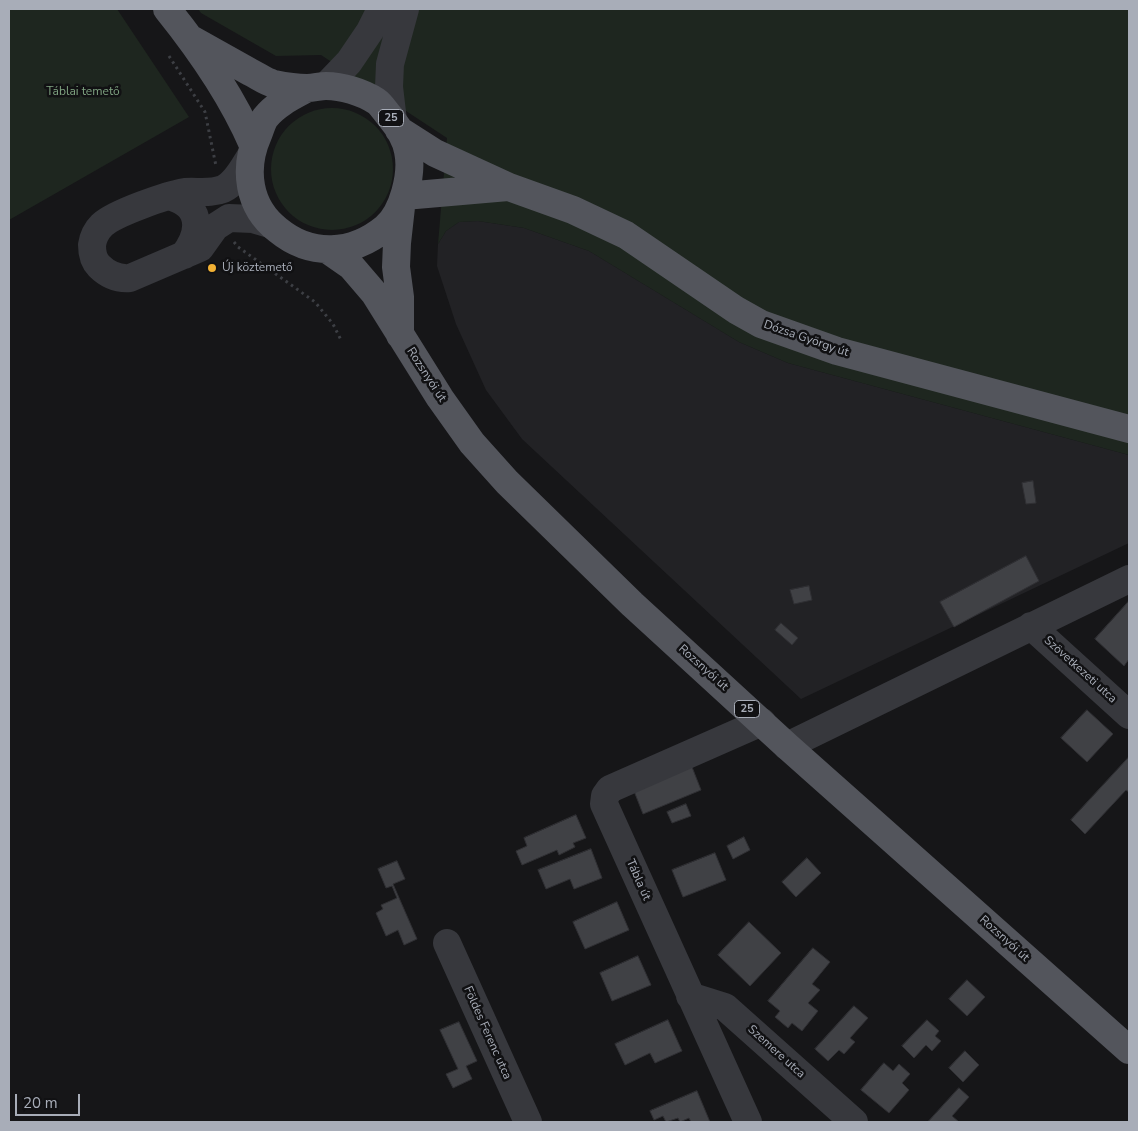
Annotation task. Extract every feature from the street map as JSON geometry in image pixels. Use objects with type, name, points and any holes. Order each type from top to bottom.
[{"type":"main road","name":"25","points":[[167,9],[191,39],[243,122],[252,151]]},
{"type":"main road","name":"25","points":[[191,39],[273,84],[317,87],[353,90],[377,102],[396,126],[408,152],[409,172],[403,201],[386,227],[357,245],[328,250],[310,248],[291,241],[270,224],[261,213],[249,182],[252,151],[265,118],[284,101],[317,87]]},
{"type":"main road","name":"Dózsa György út","points":[[396,126],[435,153],[509,187],[573,210],[626,235],[736,310],[761,324],[837,351],[1129,430]]},
{"type":"main road","name":"Dózsa György út","points":[[403,201],[509,187]]},
{"type":"main road","name":"Rozsnyói út","points":[[400,335],[400,297],[396,267],[396,243],[403,201]]},
{"type":"main road","name":"Rozsnyói út","points":[[328,250],[351,266],[375,294],[440,398],[472,442],[507,482],[632,604],[787,746],[1129,1050]]},
{"type":"street","points":[[317,87],[349,62],[370,31],[381,9]]},
{"type":"street","points":[[396,126],[390,87],[390,64],[405,9]]},
{"type":"street","points":[[252,151],[235,180],[223,188],[208,192],[184,192],[168,196],[136,207],[104,223],[92,242],[92,255],[96,263],[103,270],[121,278],[130,278],[200,248],[215,227],[229,218],[253,219],[270,224]]},
{"type":"street","points":[[168,196],[186,203],[195,217],[196,234],[184,255]]},
{"type":"street","points":[[787,746],[1129,578]]},
{"type":"street","name":"Szövetkezeti utca","points":[[1030,626],[1129,715]]},
{"type":"street","name":"Tábla út","points":[[748,1122],[604,804],[605,796],[610,789],[762,722]]},
{"type":"street","name":"Földes Ferenc utca","points":[[447,943],[528,1122]]},
{"type":"street","name":"Szemere utca","points":[[690,996],[725,1007],[854,1122]]},
{"type":"shaded area","points":[[478,221],[524,228],[589,251],[739,342],[788,363],[1129,455],[1129,543],[801,699],[522,439],[486,390],[456,324],[437,266],[438,244],[446,231],[459,222]]},
{"type":"green space","name":"Táblai temető","points":[[9,9],[117,9],[189,117],[9,220]]},
{"type":"green space","points":[[198,9],[1129,9],[1129,455],[788,363],[739,342],[589,251],[524,228],[478,221],[459,222],[446,231],[438,244],[447,138],[321,55],[276,56],[201,13]]},
{"type":"green space","points":[[332,108],[356,112],[375,126],[389,145],[393,169],[389,193],[375,212],[356,226],[332,230],[308,226],[289,212],[275,193],[271,169],[275,145],[289,126],[308,112]]},
{"type":"building","points":[[1033,481],[1036,503],[1026,504],[1022,483]]},
{"type":"building","points":[[1026,556],[1039,581],[954,627],[940,602]]},
{"type":"building","points":[[809,586],[812,600],[794,604],[790,590]]},
{"type":"building","points":[[1129,601],[1129,659],[1124,666],[1095,639]]},
{"type":"building","points":[[781,623],[798,638],[792,645],[775,630]]},
{"type":"building","points":[[1087,710],[1113,734],[1087,762],[1061,738]]},
{"type":"building","points":[[1129,757],[1129,792],[1126,790],[1085,834],[1071,820]]},
{"type":"building","points":[[692,767],[701,790],[643,814],[634,791]]},
{"type":"building","points":[[686,804],[691,816],[672,823],[667,812]]},
{"type":"building","points":[[576,815],[586,838],[573,843],[575,847],[559,855],[557,850],[522,865],[516,851],[527,846],[524,838]]},
{"type":"building","points":[[744,837],[750,850],[733,859],[727,846]]},
{"type":"building","points":[[591,849],[602,878],[574,889],[570,879],[546,889],[538,870]]},
{"type":"building","points":[[715,853],[726,880],[683,897],[672,870]]},
{"type":"building","points":[[807,858],[821,873],[796,897],[782,882]]},
{"type":"building","points":[[397,861],[405,879],[393,884],[417,939],[404,945],[398,930],[386,936],[376,913],[383,909],[381,905],[397,898],[392,886],[386,888],[378,869]]},
{"type":"building","points":[[617,902],[629,930],[585,949],[573,922]]},
{"type":"building","points":[[749,922],[781,953],[750,986],[718,955]]},
{"type":"building","points":[[813,948],[830,962],[812,984],[820,990],[808,1003],[818,1011],[802,1031],[792,1023],[788,1028],[775,1017],[780,1011],[768,1001]]},
{"type":"building","points":[[638,956],[651,985],[612,1001],[600,973]]},
{"type":"building","points":[[967,980],[985,997],[967,1016],[949,999]]},
{"type":"building","points":[[854,1006],[868,1018],[850,1038],[855,1042],[844,1054],[839,1050],[828,1061],[815,1049]]},
{"type":"building","points":[[668,1020],[682,1051],[655,1063],[650,1053],[625,1065],[615,1044]]},
{"type":"building","points":[[927,1020],[939,1031],[935,1036],[941,1041],[932,1051],[926,1045],[914,1058],[902,1046]]},
{"type":"building","points":[[459,1022],[477,1061],[466,1066],[472,1079],[453,1088],[446,1074],[458,1069],[440,1030]]},
{"type":"building","points":[[965,1051],[979,1065],[963,1082],[949,1068]]},
{"type":"building","points":[[884,1063],[893,1071],[899,1064],[910,1074],[902,1083],[909,1090],[889,1113],[861,1090]]},
{"type":"building","points":[[959,1088],[969,1097],[952,1116],[959,1122],[928,1122]]},
{"type":"building","points":[[697,1091],[710,1122],[691,1122],[689,1118],[680,1122],[678,1118],[666,1122],[663,1116],[654,1120],[650,1111]]},
{"type":"place","name":"Új köztemető","points":[[212,268]]}]
